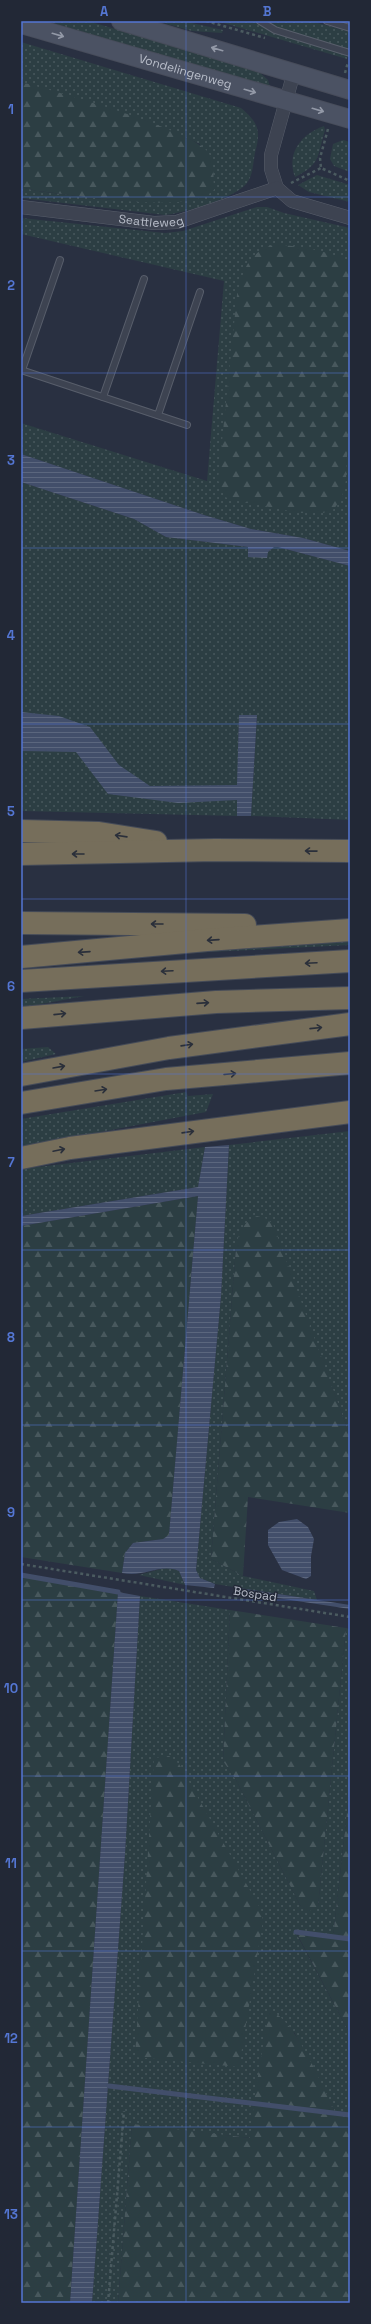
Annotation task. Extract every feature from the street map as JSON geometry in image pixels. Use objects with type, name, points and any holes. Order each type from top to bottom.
[{"type":"highway","points":[[21,831],[100,833],[233,850]]},
{"type":"highway","points":[[21,854],[233,850],[350,851]]},
{"type":"highway","points":[[21,923],[216,924],[350,930]]},
{"type":"highway","points":[[21,957],[207,940],[350,930]]},
{"type":"highway","points":[[21,981],[350,961]]},
{"type":"highway","points":[[21,1018],[216,1002],[350,998]]},
{"type":"highway","points":[[21,1075],[169,1048],[350,1024]]},
{"type":"highway","points":[[21,1102],[166,1079],[350,1063]]},
{"type":"highway","points":[[21,1158],[70,1148],[350,1112]]},
{"type":"main road","points":[[121,21],[350,89]]},
{"type":"main road","name":"Vondelingenweg","points":[[21,24],[350,120]]},
{"type":"street","points":[[294,72],[271,155],[271,169],[277,188],[292,201],[350,218]]},
{"type":"street","name":"Seattleweg","points":[[21,207],[154,223],[178,222],[277,188]]},
{"type":"lane","points":[[260,21],[275,30],[350,53]]},
{"type":"lane","points":[[327,21],[350,28]]},
{"type":"lane","points":[[60,260],[22,370],[187,425]]},
{"type":"lane","points":[[103,397],[144,279]]},
{"type":"lane","points":[[158,415],[200,292]]},
{"type":"path","points":[[277,188],[321,168]]},
{"type":"path","name":"Bospad","points":[[21,1564],[350,1618]]},
{"type":"path","points":[[108,2303],[124,2111]]},
{"type":"green space","points":[[46,21],[88,21],[258,71],[268,80],[270,87]]},
{"type":"green space","points":[[156,21],[183,21],[223,30],[222,33],[192,31]]},
{"type":"green space","points":[[217,21],[255,21],[272,32],[348,55],[347,59]]},
{"type":"green space","points":[[265,21],[311,21],[350,32],[350,50],[279,29]]},
{"type":"green space","points":[[21,42],[241,108],[252,118],[258,133],[257,145],[249,180],[241,189],[209,204],[174,214],[165,215],[21,198],[21,187],[37,191],[141,202],[162,202],[204,197],[200,144],[146,121],[21,82]]},
{"type":"green space","points":[[21,82],[150,122],[196,143],[208,152],[212,160],[214,190],[204,197],[189,201],[169,203],[122,201],[37,191],[21,187]]},
{"type":"green space","points":[[324,126],[325,130],[317,159],[310,168],[295,177],[293,168],[294,152],[303,139],[316,129]]},
{"type":"green space","points":[[343,140],[350,142],[350,172],[334,166],[330,159],[333,144]]},
{"type":"green space","points":[[317,175],[350,185],[350,202],[309,192],[298,185]]},
{"type":"green space","points":[[257,207],[267,207],[284,213],[350,228],[350,551],[303,538],[251,529],[204,515],[21,454],[21,423],[207,481],[224,281],[21,234],[21,218],[165,233],[183,231]]},
{"type":"green space","points":[[276,244],[323,252],[350,262],[350,387],[346,480],[342,497],[334,509],[323,513],[300,513],[233,500],[225,497],[218,480],[237,295],[242,277],[249,262],[259,252]]},
{"type":"green space","points":[[21,482],[134,519],[166,537],[249,547],[268,552],[274,547],[278,547],[350,566],[350,820],[251,816],[257,716],[239,715],[237,816],[21,811]]},
{"type":"green space","points":[[350,939],[350,945],[148,955]]},
{"type":"green space","points":[[84,996],[21,1008],[21,999]]},
{"type":"green space","points":[[48,1047],[56,1054],[21,1062],[21,1049]]},
{"type":"green space","points":[[186,1092],[188,1096],[213,1094],[206,1112],[21,1147],[21,1119]]},
{"type":"green space","points":[[350,1131],[350,1436],[313,1336],[236,1248],[211,1559],[243,1576],[314,1591],[317,1600],[215,1584],[200,1578],[196,1570],[221,1296],[229,1145]]},
{"type":"green space","points":[[205,1147],[198,1187],[21,1216],[21,1169]]},
{"type":"green space","points":[[198,1196],[169,1536],[163,1539],[133,1543],[125,1553],[122,1573],[21,1557],[21,1226]]},
{"type":"green space","points":[[257,1216],[267,1219],[273,1224],[350,1436],[350,1513],[248,1497],[243,1576],[211,1559],[236,1248],[238,1237],[242,1229],[248,1222]]},
{"type":"green space","points":[[168,1567],[179,1571],[185,1585],[139,1575]]},
{"type":"green space","points":[[21,1575],[118,1592],[70,2303],[21,2303]]},
{"type":"green space","points":[[140,1596],[230,1610],[223,1761],[235,1778],[300,1905],[308,1911],[318,1906],[346,1628],[350,1629],[350,1786],[333,1937],[296,1933],[350,2034],[350,2115],[336,2114],[294,2032],[250,2138],[132,2125],[118,2303],[92,2303],[125,1854]]},
{"type":"green space","points":[[230,1610],[346,1628],[318,1907],[308,1912],[300,1905],[235,1778],[223,1761]]},
{"type":"green space","points":[[169,1756],[179,1764],[260,1908],[263,1920],[239,2067],[135,2057],[154,1758]]},
{"type":"green space","points":[[350,1786],[350,2034],[296,1932],[333,1937]]},
{"type":"green space","points":[[269,2010],[279,2016],[289,2026],[307,2055],[336,2114],[350,2115],[350,2303],[118,2303],[132,2124],[250,2138],[255,2094]]},
{"type":"water","points":[[21,454],[204,515],[251,529],[303,538],[350,551],[350,566],[278,547],[274,547],[268,552],[267,558],[248,557],[248,547],[166,537],[134,519],[21,482]]},
{"type":"water","points":[[21,712],[59,716],[90,727],[119,765],[150,786],[237,785],[239,715],[257,715],[251,816],[237,816],[237,800],[178,803],[108,794],[76,752],[21,751]]},
{"type":"water","points":[[229,1145],[221,1296],[196,1570],[200,1578],[215,1584],[214,1588],[185,1585],[179,1571],[172,1569],[158,1569],[138,1574],[122,1573],[125,1553],[133,1543],[163,1539],[169,1535],[198,1196],[21,1226],[21,1216],[198,1187],[205,1147]]},
{"type":"water","points":[[297,1519],[308,1527],[314,1539],[311,1556],[311,1576],[306,1579],[282,1570],[268,1545],[268,1530],[279,1522]]},
{"type":"water","points":[[239,1588],[350,1605],[350,1609],[238,1592]]},
{"type":"water","points":[[118,1592],[140,1596],[125,1854],[92,2303],[70,2303]]},
{"type":"waterway","points":[[21,1575],[118,1592]]},
{"type":"waterway","points":[[296,1932],[350,1939]]},
{"type":"waterway","points":[[109,2086],[350,2115]]}]
